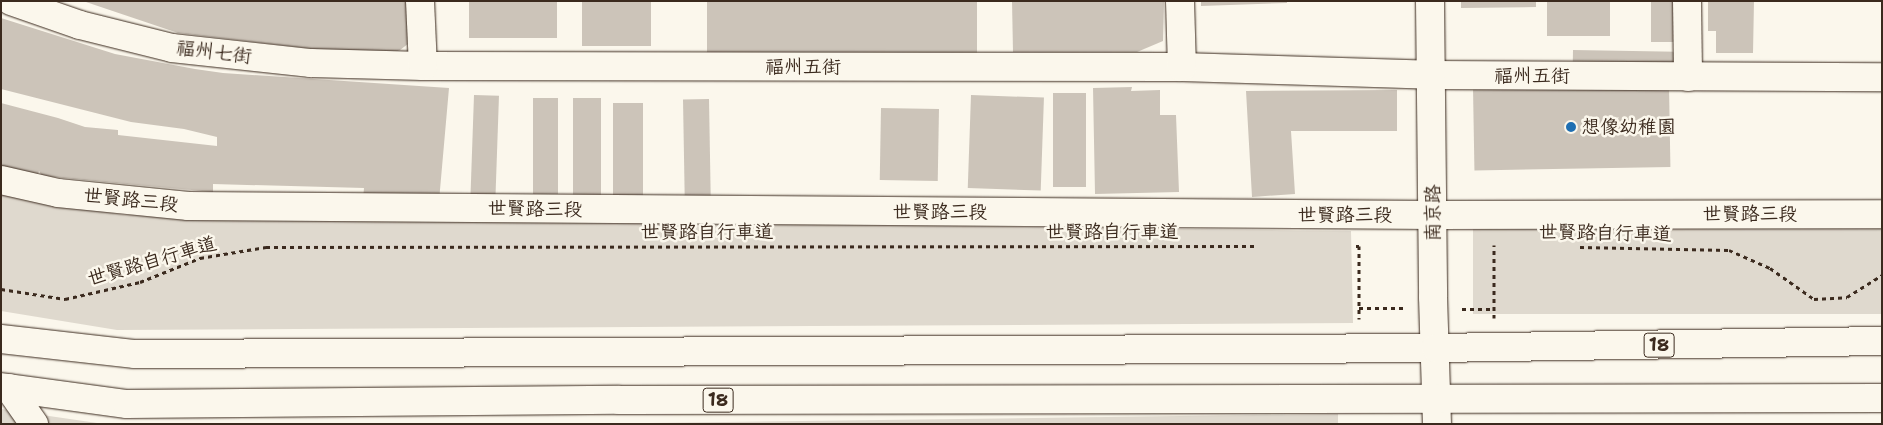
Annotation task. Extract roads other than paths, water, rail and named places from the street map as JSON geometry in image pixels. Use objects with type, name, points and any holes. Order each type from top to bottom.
[{"type":"street","name":"福州七街","points":[[11,1],[80,25],[172,48],[311,63],[423,66]]},
{"type":"street","points":[[420,1],[423,66]]},
{"type":"street","points":[[1180,1],[1182,67]]},
{"type":"street","name":"南京路","points":[[1430,1],[1434,216],[1433,297],[1437,411]]},
{"type":"street","points":[[1687,1],[1688,77]]},
{"type":"street","name":"福州五街","points":[[423,66],[1182,67],[1431,75],[1882,77]]},
{"type":"street","name":"世賢路三段","points":[[1,180],[58,193],[188,206],[1434,216],[1882,214]]},
{"type":"street","name":"18","points":[[1,339],[135,354],[1436,348],[1882,341]]},
{"type":"street","points":[[5,388],[34,424]]},
{"type":"street","name":"18","points":[[5,388],[127,404],[610,400],[1437,411],[1882,398]]},
{"type":"place","name":"想像幼稚園","points":[[1571,127]]}]
